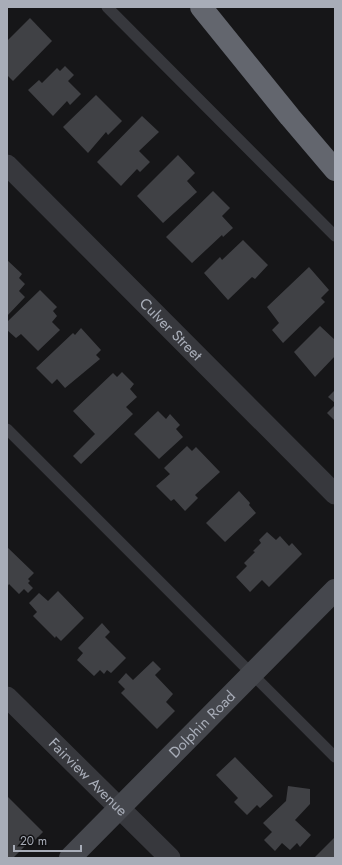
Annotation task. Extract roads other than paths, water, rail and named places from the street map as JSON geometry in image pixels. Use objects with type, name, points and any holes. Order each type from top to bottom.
[{"type":"highway","points":[[201,7],[335,170]]},
{"type":"main road","name":"Dolphin Road","points":[[70,858],[335,590]]},
{"type":"street","name":"Culver Street","points":[[7,165],[335,494]]},
{"type":"street","name":"Fairview Avenue","points":[[7,696],[170,858]]},
{"type":"lane","points":[[107,7],[335,236]]},
{"type":"lane","points":[[7,429],[335,757]]}]
